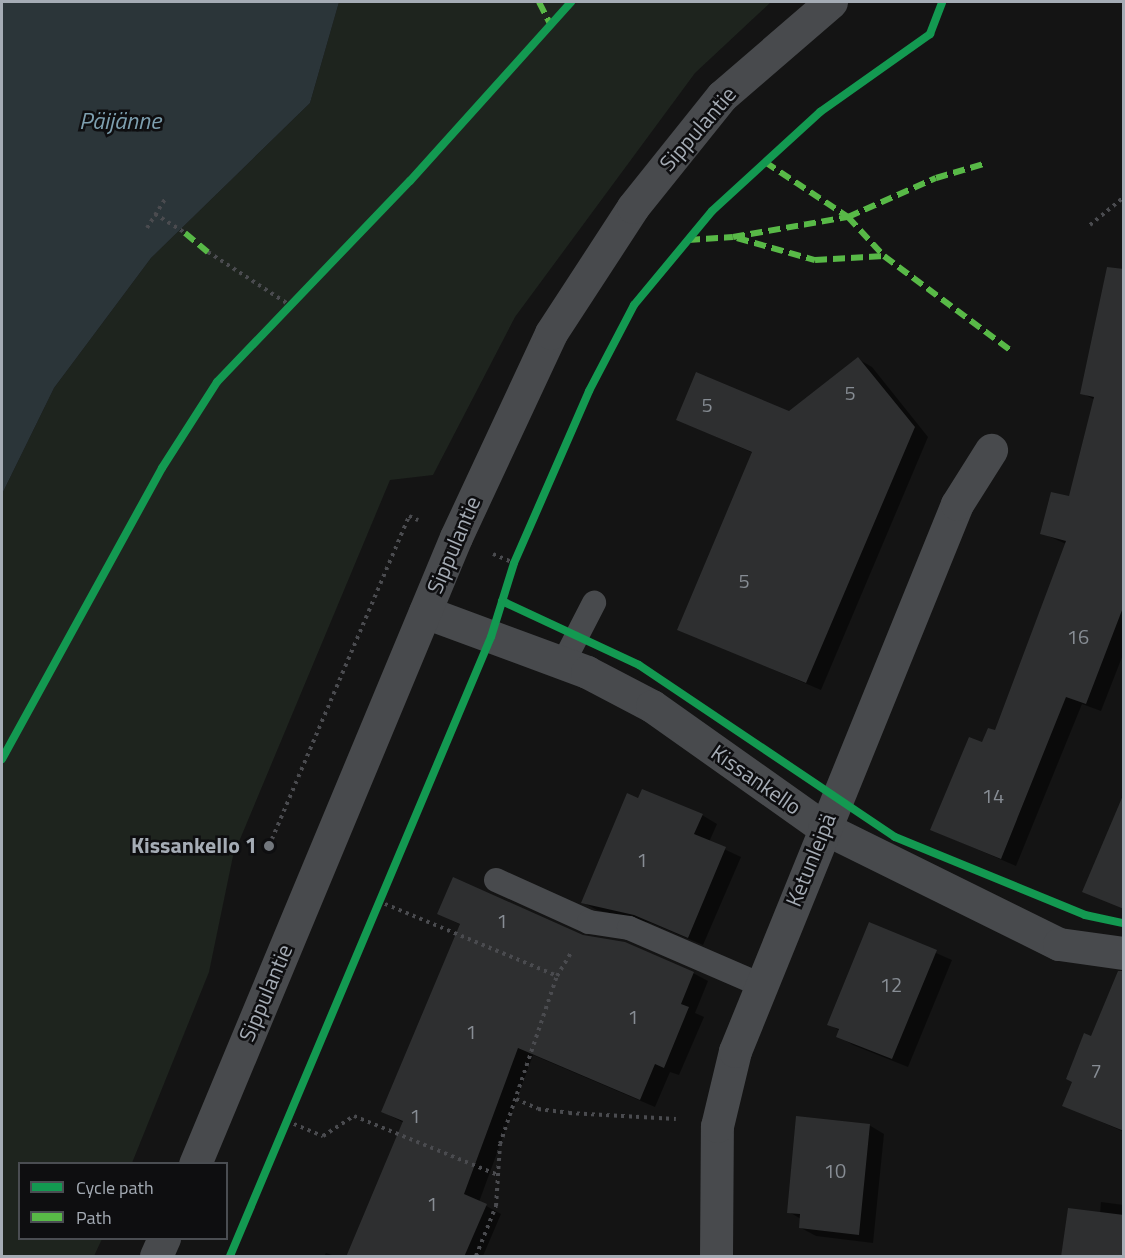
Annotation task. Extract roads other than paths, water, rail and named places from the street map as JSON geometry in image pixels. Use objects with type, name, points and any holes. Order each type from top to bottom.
[{"type":"street","name":"Sippulantie","points":[[196,1162],[456,537],[551,333],[633,207],[722,96],[831,2]]},
{"type":"street","name":"Ketunleipä","points":[[716,1257],[718,1122],[735,1051],[957,504],[991,450]]},
{"type":"street","name":"Kissankello","points":[[425,612],[563,663],[652,706],[824,828],[1059,944],[1124,953]]},
{"type":"street","points":[[156,1257],[164,1240]]},
{"type":"lane","points":[[563,663],[594,603]]},
{"type":"lane","points":[[496,880],[589,922],[629,928],[761,985]]},
{"type":"water","name":"Päijänne","points":[[2,2],[339,2],[310,103],[151,258],[54,388],[2,494]]},
{"type":"place","name":"Kissankello 1","points":[[269,846]]}]
